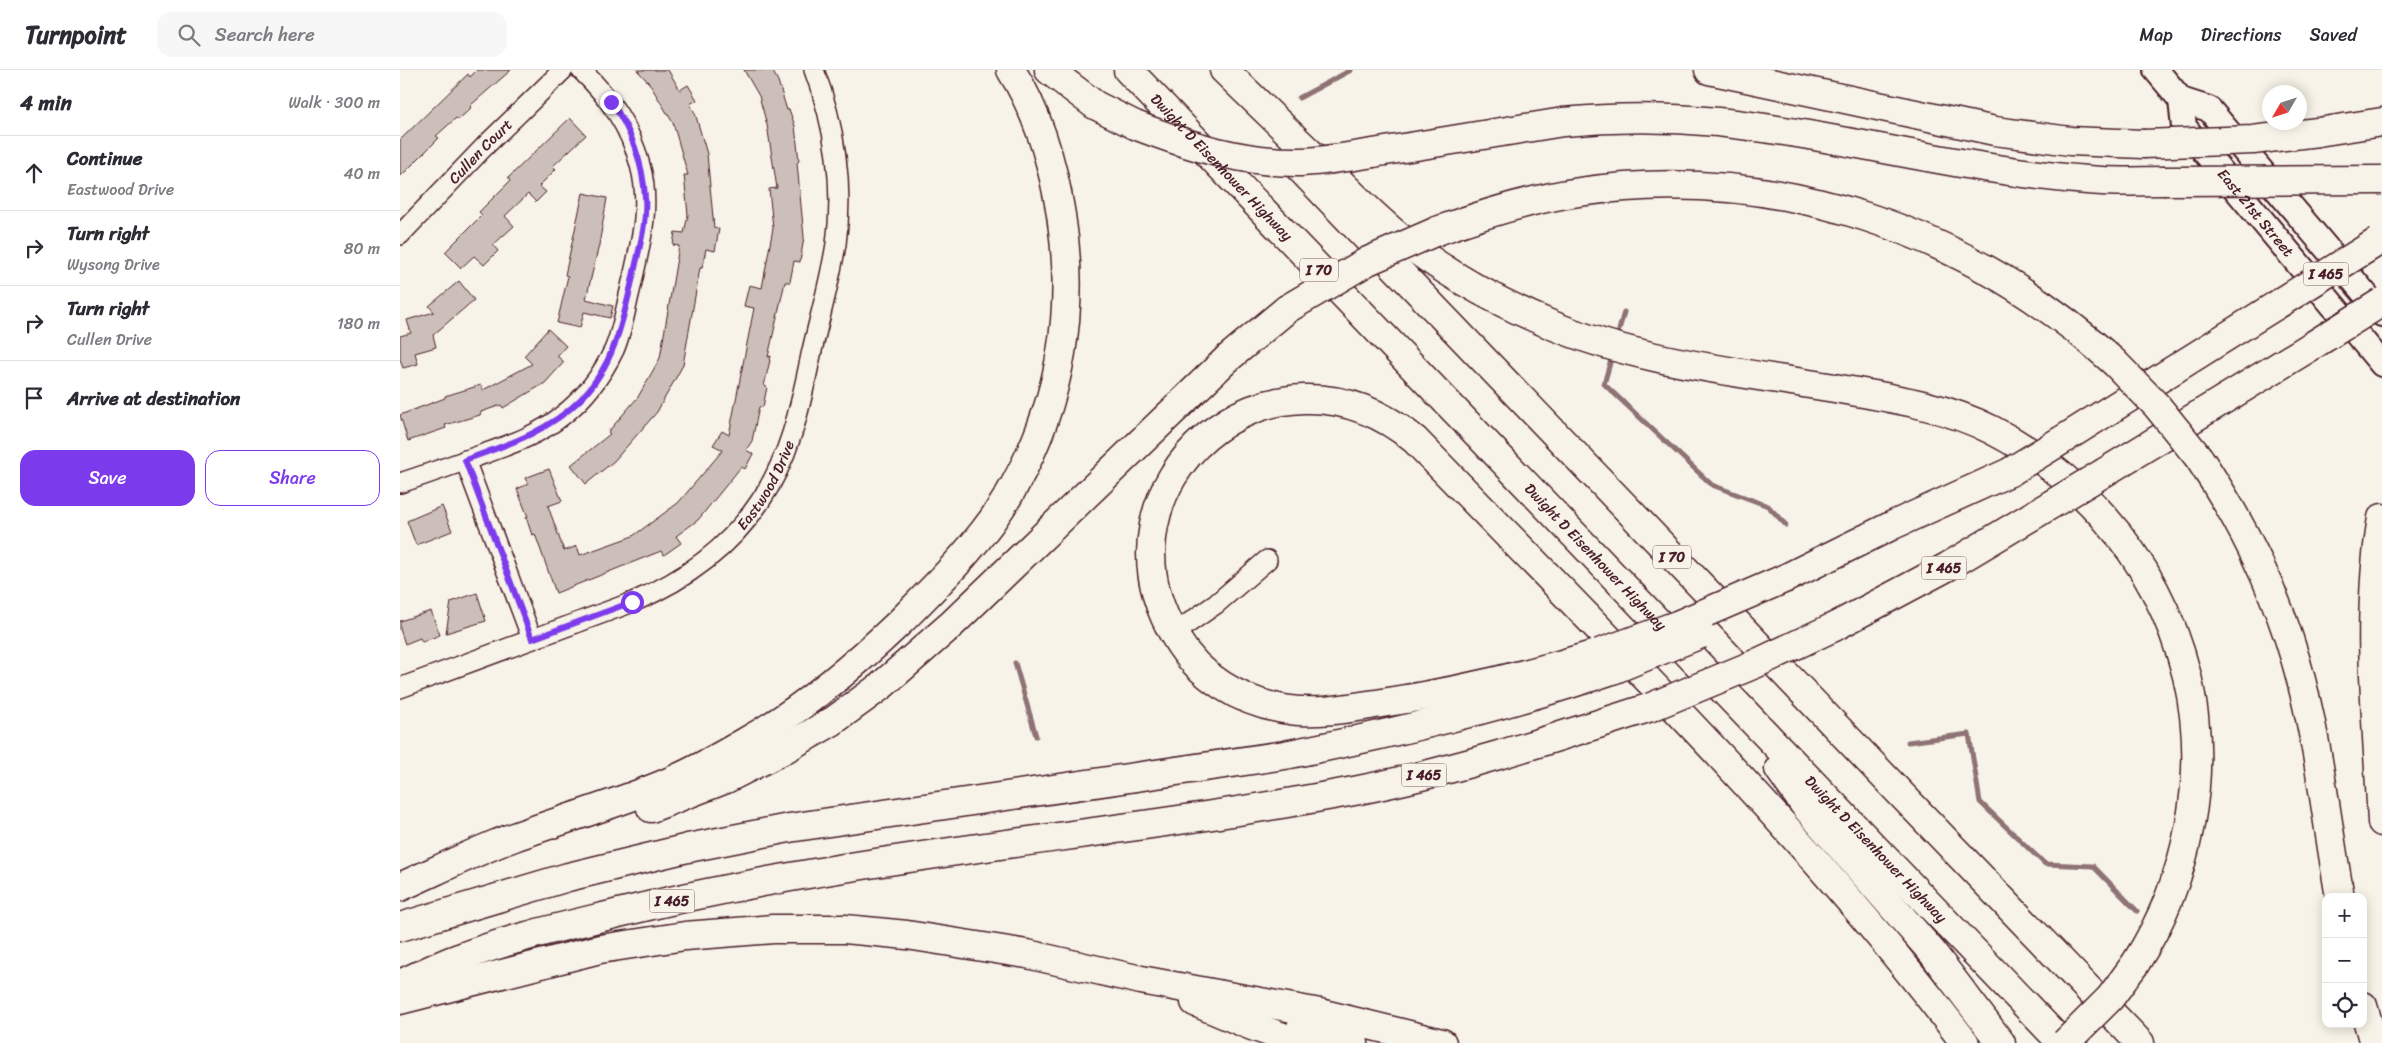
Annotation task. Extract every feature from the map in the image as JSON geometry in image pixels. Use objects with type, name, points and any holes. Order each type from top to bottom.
[{"type":"highway","points":[[400,887],[511,838],[670,782],[750,740],[808,702],[868,653],[923,599],[963,555],[998,510],[1014,486],[1027,459],[1050,401],[1063,345],[1068,292],[1065,238],[1056,179],[1035,118],[1011,70]]},
{"type":"highway","points":[[1049,70],[1095,105],[1135,125],[1210,151],[1256,160],[1316,161],[1373,154],[1563,122],[1593,119],[1670,119],[1740,125],[2006,169],[2101,181],[2382,180]]},
{"type":"highway","name":"Dwight D Eisenhower Highway","points":[[1128,70],[1729,698],[2064,1043]]},
{"type":"highway","name":"I 70","points":[[1206,70],[2138,1041]]},
{"type":"highway","points":[[1224,70],[1398,236],[1454,274],[1517,310],[1589,338],[1657,358],[1930,406],[1992,430],[2044,461],[2083,494],[2124,540],[2154,585],[2183,660],[2194,713],[2196,738],[2195,788],[2183,858],[2162,917],[2135,964],[2110,998],[2064,1043]]},
{"type":"highway","points":[[1709,70],[1995,132],[2070,141],[2143,144],[2253,140],[2382,122]]},
{"type":"highway","points":[[400,892],[676,799],[754,766],[833,721],[911,662],[1227,359],[1287,310],[1368,261],[1437,231],[1493,212],[1579,192],[1674,186],[1738,190],[1787,197],[1866,217],[1927,239],[1959,254],[2036,299],[2114,362],[2157,406],[2199,458],[2235,517],[2250,545],[2286,631],[2309,718],[2339,893]]},
{"type":"highway","name":"I 465","points":[[400,927],[568,877],[688,848],[860,816],[1312,750],[1423,726],[1530,697],[1607,661],[1723,625],[1792,584],[1892,543],[2062,440],[2380,240]]},
{"type":"highway","name":"I 465","points":[[400,984],[459,957],[530,936],[726,888],[887,860],[1192,817],[1360,789],[1520,749],[1651,706],[1755,664],[1834,627],[1947,567],[2382,302]]},
{"type":"highway","points":[[1607,661],[1359,707],[1302,711],[1268,706],[1226,688],[1202,671],[1180,646],[1173,634],[1156,595],[1152,547],[1154,524],[1161,502],[1170,480],[1188,456],[1229,420],[1258,406],[1274,402],[1310,398],[1329,400],[1348,404],[1382,416],[1396,425],[1415,440],[1783,824],[1897,955],[1965,1043]]},
{"type":"highway","points":[[2382,518],[2376,563],[2372,625],[2382,822]]},
{"type":"highway","points":[[1729,698],[1806,808],[1932,952],[2001,1043]]},
{"type":"highway","points":[[400,1000],[600,949],[685,936],[773,929],[845,929],[907,935],[1027,954],[1140,980],[1320,1014],[1442,1043]]},
{"type":"highway","points":[[1140,980],[1252,1026],[1300,1043]]},
{"type":"highway","points":[[1248,1001],[1315,1030],[1354,1043]]},
{"type":"highway","points":[[2367,1019],[2374,1043]]},
{"type":"main road","points":[[2156,70],[2181,100]]},
{"type":"main road","name":"East 21st Street","points":[[2382,314],[2209,109],[2181,100],[2184,127],[2382,364]]},
{"type":"street","name":"Cullen Court","points":[[400,235],[478,152],[563,70]]},
{"type":"street","points":[[400,483],[523,439],[563,415],[586,394],[600,375],[615,347],[620,333],[644,226],[643,181],[638,158],[620,116],[611,102],[581,70]]},
{"type":"street","name":"Eastwood Drive","points":[[400,688],[647,596],[687,574],[718,550],[755,509],[776,476],[798,418],[833,257],[838,223],[837,174],[832,133],[814,70]]},
{"type":"street","points":[[465,460],[532,639]]},
{"type":"street","points":[[1173,634],[1216,604],[1267,560]]},
{"type":"building","points":[[477,70],[511,70],[471,105],[470,109],[458,120],[456,118],[436,136],[439,138],[400,177],[400,140],[468,74],[470,77]]},
{"type":"building","points":[[637,70],[668,70],[680,90],[688,85],[697,100],[690,104],[695,113],[707,154],[714,228],[719,229],[715,251],[706,249],[702,268],[700,268],[683,365],[657,412],[614,461],[586,484],[571,465],[610,434],[608,432],[638,397],[660,358],[679,246],[673,245],[675,232],[684,233],[688,215],[684,175],[688,175],[673,123],[649,83]]},
{"type":"building","points":[[744,70],[772,70],[778,81],[787,110],[789,109],[795,126],[804,237],[800,262],[794,261],[790,282],[785,282],[768,357],[771,356],[764,386],[767,387],[763,407],[759,407],[752,441],[746,450],[753,454],[745,469],[741,467],[698,520],[676,536],[681,543],[664,555],[661,551],[556,593],[535,534],[532,535],[526,517],[528,517],[517,489],[528,484],[525,478],[549,469],[562,501],[548,506],[564,551],[577,546],[580,555],[633,536],[678,503],[723,450],[713,445],[722,431],[729,435],[754,308],[744,306],[749,285],[762,288],[773,228],[769,189],[777,188],[767,125],[759,96]]},
{"type":"building","points":[[570,118],[586,135],[553,166],[556,169],[539,186],[546,192],[536,202],[528,194],[505,216],[514,226],[493,245],[498,251],[484,265],[474,256],[461,268],[445,252],[482,215],[479,212],[510,181],[508,178]]},
{"type":"building","points":[[583,193],[607,198],[599,245],[586,299],[613,306],[610,318],[584,312],[580,328],[557,323],[568,276],[565,275]]},
{"type":"building","points":[[459,281],[474,300],[433,335],[436,347],[415,353],[418,364],[403,368],[400,359],[400,336],[411,333],[407,320],[434,312],[429,306]]},
{"type":"building","points":[[548,329],[566,346],[557,356],[564,362],[545,383],[503,408],[501,405],[481,412],[480,415],[445,425],[446,428],[408,441],[400,415],[445,398],[445,396],[481,385],[483,390],[532,364],[524,356]]},
{"type":"building","points":[[442,506],[452,531],[416,545],[407,521]]},
{"type":"building","points":[[477,593],[486,621],[446,633],[451,602]]},
{"type":"building","points":[[431,611],[440,635],[422,642],[420,638],[405,644],[400,629],[400,621]]},
{"type":"waterway","points":[[1299,98],[1351,70]]},
{"type":"waterway","points":[[1619,330],[1624,312]]},
{"type":"waterway","points":[[1610,363],[1604,384],[1712,485],[1768,506],[1786,525]]},
{"type":"waterway","points":[[1015,663],[1036,736]]},
{"type":"waterway","points":[[1908,742],[1969,734],[1980,802],[2045,864],[2093,866],[2137,911]]},
{"type":"route","points":[[611,102],[628,129],[641,165],[645,204],[644,226],[624,318],[615,347],[591,388],[563,415],[523,439],[465,460],[532,639],[632,602]]}]
